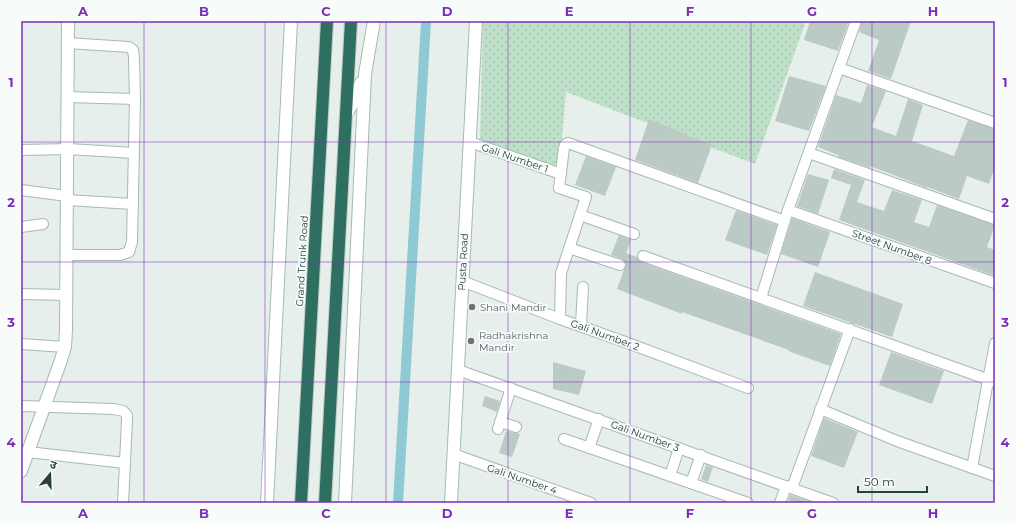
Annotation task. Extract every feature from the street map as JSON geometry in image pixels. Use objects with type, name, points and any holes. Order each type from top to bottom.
[{"type":"highway","name":"Grand Trunk Road","points":[[302,503],[327,21]]},
{"type":"highway","points":[[325,503],[351,21]]},
{"type":"main road","points":[[21,471],[65,346],[68,21]]},
{"type":"main road","points":[[267,503],[291,21]]},
{"type":"main road","points":[[344,503],[364,74],[374,21]]},
{"type":"main road","name":"Pusta Road","points":[[451,503],[476,21]]},
{"type":"main road","points":[[346,114],[354,101],[364,74]]},
{"type":"street","points":[[761,298],[788,210],[856,21]]},
{"type":"street","points":[[66,255],[120,255],[129,252],[132,242],[135,99],[133,50],[129,47],[68,43]]},
{"type":"street","points":[[839,68],[995,123]]},
{"type":"street","points":[[68,97],[135,99]]},
{"type":"street","name":"Gali Number 1","points":[[470,142],[561,174]]},
{"type":"street","points":[[560,319],[561,273],[586,197],[559,188],[564,148],[568,143],[785,221]]},
{"type":"street","points":[[21,150],[68,149],[134,152]]},
{"type":"street","points":[[809,153],[995,219]]},
{"type":"street","points":[[21,190],[67,198],[132,204]]},
{"type":"street","name":"Street Number 8","points":[[788,210],[995,283]]},
{"type":"street","points":[[580,215],[634,234]]},
{"type":"street","points":[[21,227],[43,224]]},
{"type":"street","points":[[569,248],[620,265]]},
{"type":"street","points":[[643,256],[992,381]]},
{"type":"street","name":"Gali Number 2","points":[[462,281],[560,319],[581,325],[748,388]]},
{"type":"street","points":[[581,325],[583,287]]},
{"type":"street","points":[[21,294],[66,295]]},
{"type":"street","points":[[780,503],[789,487],[850,329]]},
{"type":"street","points":[[972,468],[992,381],[995,343]]},
{"type":"street","points":[[21,344],[65,346]]},
{"type":"street","name":"Gali Number 3","points":[[458,370],[833,503]]},
{"type":"street","points":[[511,388],[499,425],[516,427]]},
{"type":"street","points":[[21,406],[114,409],[123,411],[127,414],[122,503]]},
{"type":"street","points":[[820,409],[897,441],[995,476]]},
{"type":"street","points":[[589,448],[599,420]]},
{"type":"street","points":[[564,439],[748,503]]},
{"type":"street","points":[[670,476],[679,448]]},
{"type":"street","points":[[28,452],[125,462]]},
{"type":"street","name":"Gali Number 4","points":[[453,454],[592,503]]},
{"type":"street","points":[[691,483],[701,455]]},
{"type":"green space","points":[[483,21],[806,21],[755,164],[566,92],[559,172],[480,139]]},
{"type":"building","points":[[810,21],[849,21],[838,51],[804,40]]},
{"type":"building","points":[[862,21],[911,21],[891,79],[868,71],[879,40],[859,32]]},
{"type":"building","points":[[789,76],[826,86],[809,131],[775,121]]},
{"type":"building","points":[[867,85],[886,91],[872,127],[896,136],[908,99],[923,105],[912,141],[954,156],[968,120],[995,129],[995,167],[989,184],[967,176],[959,199],[870,166],[870,168],[839,157],[838,155],[818,147],[836,95],[861,103]]},
{"type":"building","points":[[649,119],[712,145],[698,183],[635,160]]},
{"type":"building","points":[[586,156],[616,167],[605,196],[575,185]]},
{"type":"building","points":[[834,169],[865,180],[857,202],[884,211],[892,190],[922,200],[914,222],[929,227],[937,205],[995,225],[987,247],[995,250],[995,276],[839,220],[851,185],[831,178]]},
{"type":"building","points":[[808,174],[829,180],[818,214],[797,206]]},
{"type":"building","points":[[736,210],[777,225],[767,255],[725,240]]},
{"type":"building","points":[[792,218],[830,232],[818,267],[781,254]]},
{"type":"building","points":[[619,235],[631,240],[626,253],[637,257],[641,262],[841,334],[830,366],[682,312],[682,314],[617,289],[626,264],[622,259],[611,255]]},
{"type":"building","points":[[815,272],[903,304],[892,337],[803,306]]},
{"type":"building","points":[[891,352],[944,371],[932,404],[879,385]]},
{"type":"building","points":[[553,362],[586,371],[579,395],[553,389]]},
{"type":"building","points":[[485,396],[500,401],[497,412],[482,406]]},
{"type":"building","points":[[824,418],[858,432],[844,468],[811,456]]},
{"type":"building","points":[[506,431],[520,434],[512,457],[499,453]]},
{"type":"building","points":[[706,465],[713,467],[708,482],[701,479]]},
{"type":"building","points":[[790,495],[814,503],[796,503],[788,500]]},
{"type":"waterway","points":[[398,503],[426,21]]},
{"type":"place","name":"Shani Mandir","points":[[472,307]]},
{"type":"place","name":"Radhakrishna Mandir","points":[[471,341]]}]
